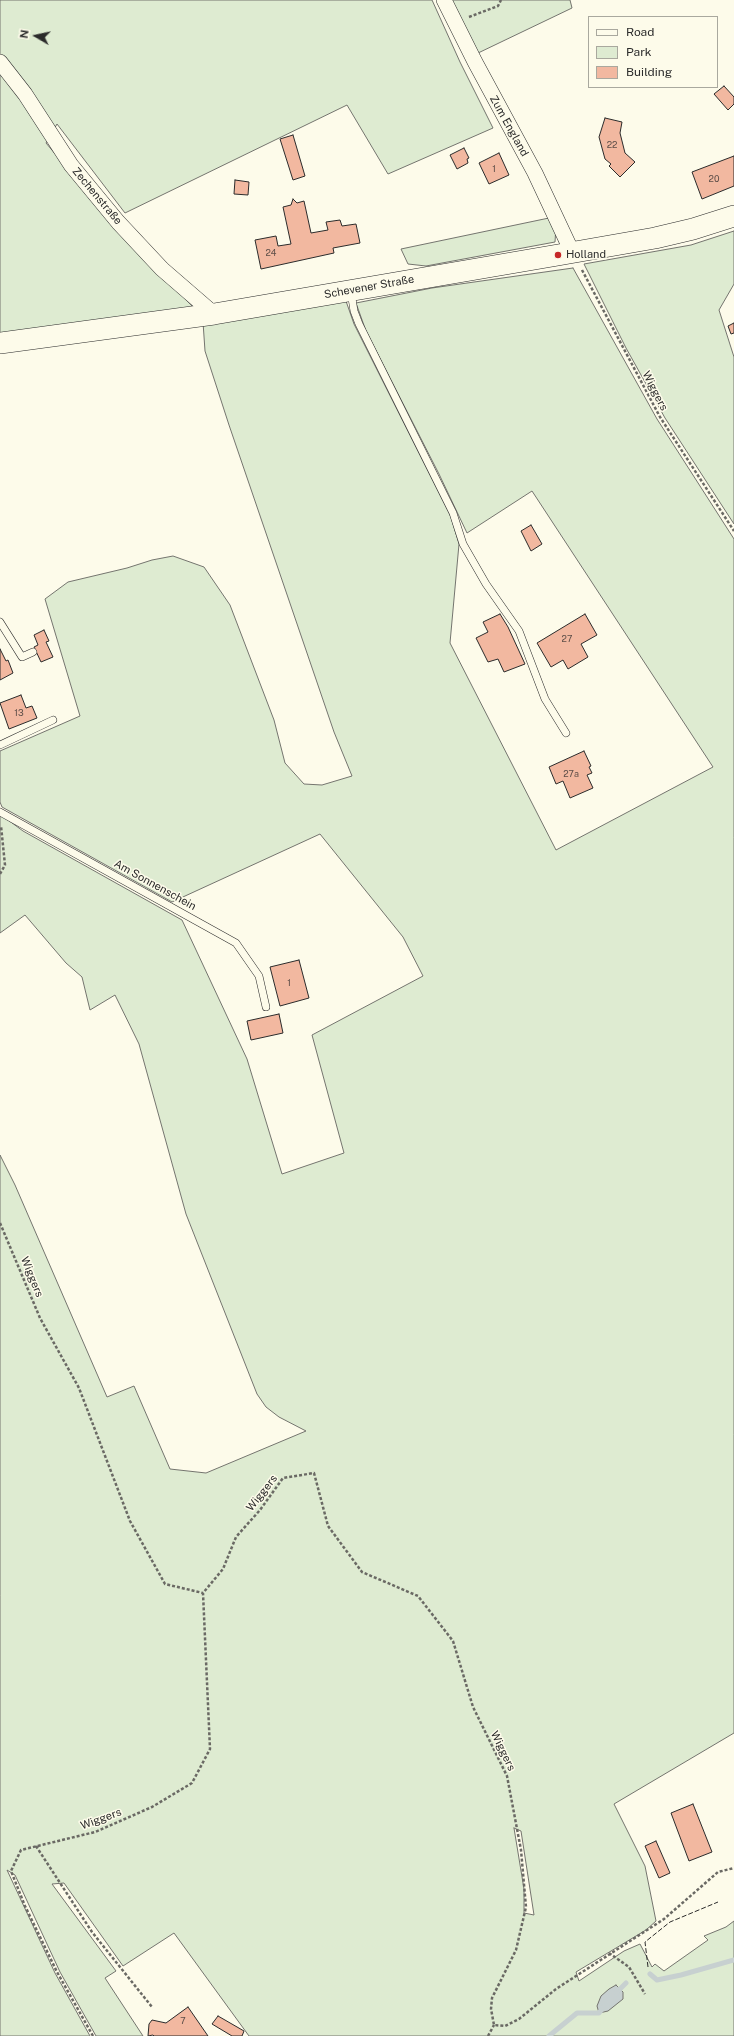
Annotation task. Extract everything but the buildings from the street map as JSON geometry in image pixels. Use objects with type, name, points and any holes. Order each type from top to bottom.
[{"type":"main road","name":"Schevener Straße","points":[[0,343],[214,314],[662,236],[693,229],[734,216]]},
{"type":"street","name":"Zum England","points":[[444,0],[535,173],[572,252]]},
{"type":"street","name":"Zechenstraße","points":[[0,62],[26,94],[71,165],[118,222],[162,269],[214,314]]},
{"type":"lane","points":[[351,290],[354,311],[359,324],[453,514],[463,544],[486,584],[519,631],[545,699],[566,733]]},
{"type":"lane","points":[[0,622],[22,658],[32,652]]},
{"type":"lane","points":[[0,745],[53,720]]},
{"type":"lane","name":"Am Sonnenschein","points":[[0,812],[236,944],[259,976],[266,1007]]},
{"type":"path","points":[[455,22],[498,6],[500,0]]},
{"type":"path","name":"Wiggers","points":[[572,252],[660,417],[734,530]]},
{"type":"path","points":[[0,874],[5,865],[1,819]]},
{"type":"path","name":"Wiggers","points":[[0,1223],[40,1318],[79,1388],[101,1450],[133,1527],[165,1584],[203,1593]]},
{"type":"path","name":"Wiggers","points":[[93,2036],[57,1972],[25,1906],[11,1871],[21,1850],[95,1832],[152,1807],[192,1784],[210,1749],[203,1593],[223,1570],[236,1537],[260,1510],[283,1478],[314,1474],[328,1526],[362,1572],[418,1596],[453,1640],[473,1707],[507,1776],[521,1850],[526,1908],[516,1950],[492,1998],[491,2009],[494,2025]]},
{"type":"path","points":[[36,1846],[92,1932],[152,2007]]},
{"type":"path","points":[[488,2036],[494,2025],[505,2026],[519,2019],[556,1989],[609,1953],[664,1919],[718,1872],[734,1868]]},
{"type":"path","points":[[609,1953],[629,1967],[645,1994]]},
{"type":"green space","points":[[0,0],[432,0],[460,62],[493,128],[388,174],[347,105],[125,213],[57,124],[46,143],[114,224],[193,307],[0,335]]},
{"type":"green space","points":[[451,0],[570,0],[572,8],[476,54]]},
{"type":"green space","points":[[549,218],[556,226],[555,242],[426,266],[408,264],[401,249]]},
{"type":"green space","points":[[734,231],[734,284],[719,310],[734,357],[734,524],[665,418],[626,348],[584,264],[691,245]]},
{"type":"green space","points":[[573,268],[657,419],[734,539],[734,1733],[614,1804],[645,1866],[656,1921],[646,1930],[576,1972],[579,1981],[624,1951],[640,1944],[652,1967],[655,1964],[664,1971],[708,1940],[704,1936],[726,1927],[734,1921],[734,2036],[249,2036],[174,1933],[123,1966],[64,1883],[52,1884],[116,1971],[105,1978],[143,2036],[96,2036],[60,1972],[15,1875],[7,1870],[55,1973],[90,2036],[0,2036],[0,1155],[15,1185],[107,1397],[134,1386],[170,1469],[206,1473],[306,1431],[279,1417],[266,1407],[257,1394],[186,1214],[139,1044],[115,995],[90,1010],[82,977],[66,963],[25,915],[0,933],[0,814],[23,831],[182,920],[247,1059],[282,1174],[344,1153],[312,1035],[423,976],[403,937],[320,834],[172,902],[2,807],[0,802],[0,751],[80,716],[45,599],[68,582],[173,556],[204,567],[230,605],[274,720],[285,763],[304,784],[322,785],[352,776],[334,732],[229,425],[205,351],[203,322],[346,301],[354,324],[451,517],[459,544],[450,643],[556,850],[713,767],[532,491],[467,533],[439,474],[366,331],[356,303],[432,288]],"holes":[[[514,1828],[521,1831],[534,1915],[524,1913],[524,1889]]]},
{"type":"shaded area","points":[[616,1985],[623,1992],[623,1999],[608,2011],[599,2013],[597,2006],[601,1996]]},
{"type":"waterway","points":[[650,1974],[657,1980],[734,1960]]},
{"type":"waterway","points":[[616,1993],[626,1983]]},
{"type":"waterway","points":[[549,2036],[577,2013],[599,2013],[603,2008]]},
{"type":"fence","points":[[648,1967],[645,1942],[670,1922],[718,1902]]},
{"type":"place","name":"Holland","points":[[558,255]]}]
